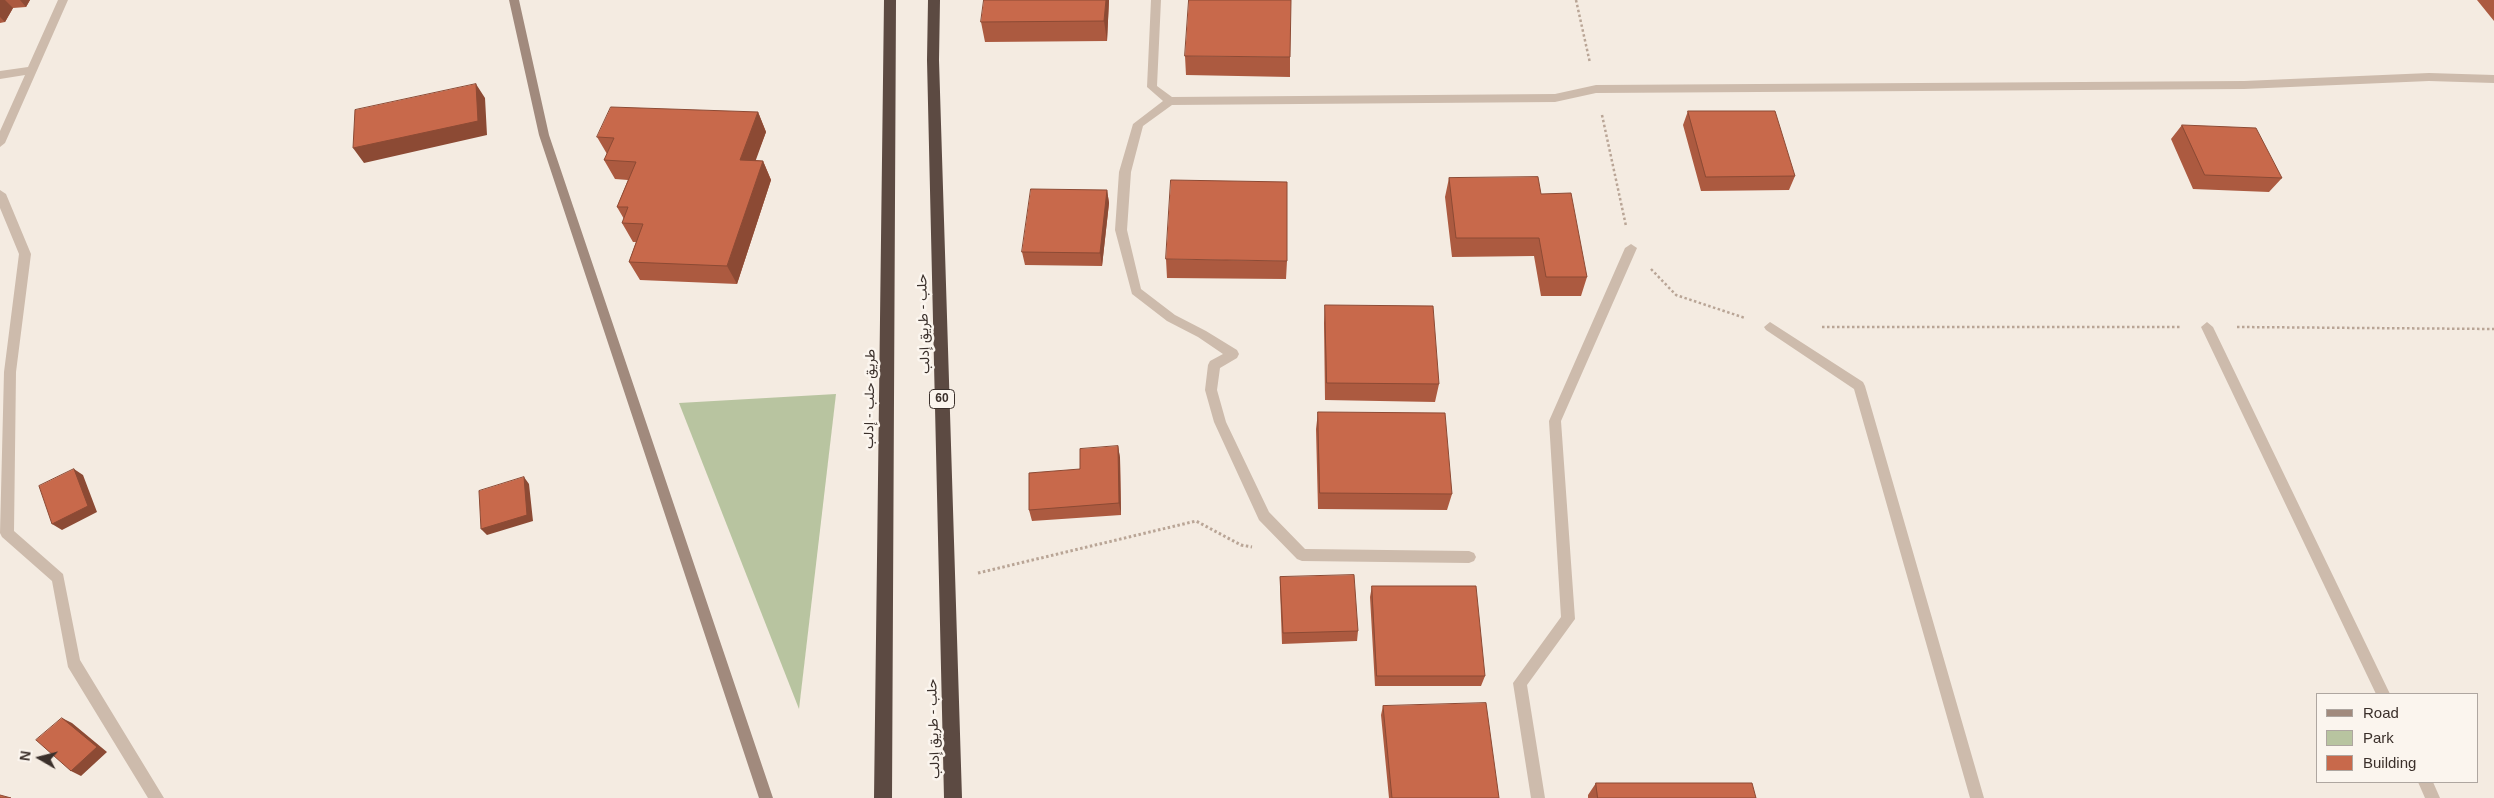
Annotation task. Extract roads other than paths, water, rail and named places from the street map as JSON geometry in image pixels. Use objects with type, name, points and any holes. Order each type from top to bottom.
[{"type":"highway","name":"طريق حلب - إدلب","points":[[883,798],[890,0]]},
{"type":"highway","name":"حلب - طريق إدلب","points":[[934,0],[933,60],[952,798]]},
{"type":"street","points":[[0,142],[63,0]]},
{"type":"street","points":[[514,0],[544,134],[766,798]]},
{"type":"street","points":[[1156,0],[1152,87],[1170,101]]},
{"type":"street","points":[[0,74],[32,70]]},
{"type":"street","points":[[1469,557],[1302,554],[1264,516],[1220,422],[1211,390],[1214,365],[1232,354],[1171,318],[1136,291],[1121,230],[1125,172],[1138,124],[1170,101],[1555,98],[1596,89],[2234,86],[2429,77],[2494,79]]},
{"type":"street","points":[[0,194],[25,254],[10,372],[7,533],[58,578],[73,662],[157,798]]},
{"type":"street","points":[[1538,798],[1520,683],[1568,619],[1555,421],[1631,248]]},
{"type":"street","points":[[1770,327],[1859,386],[1978,798]]},
{"type":"street","points":[[2207,327],[2383,693]]},
{"type":"street","points":[[2426,783],[2433,798]]}]
